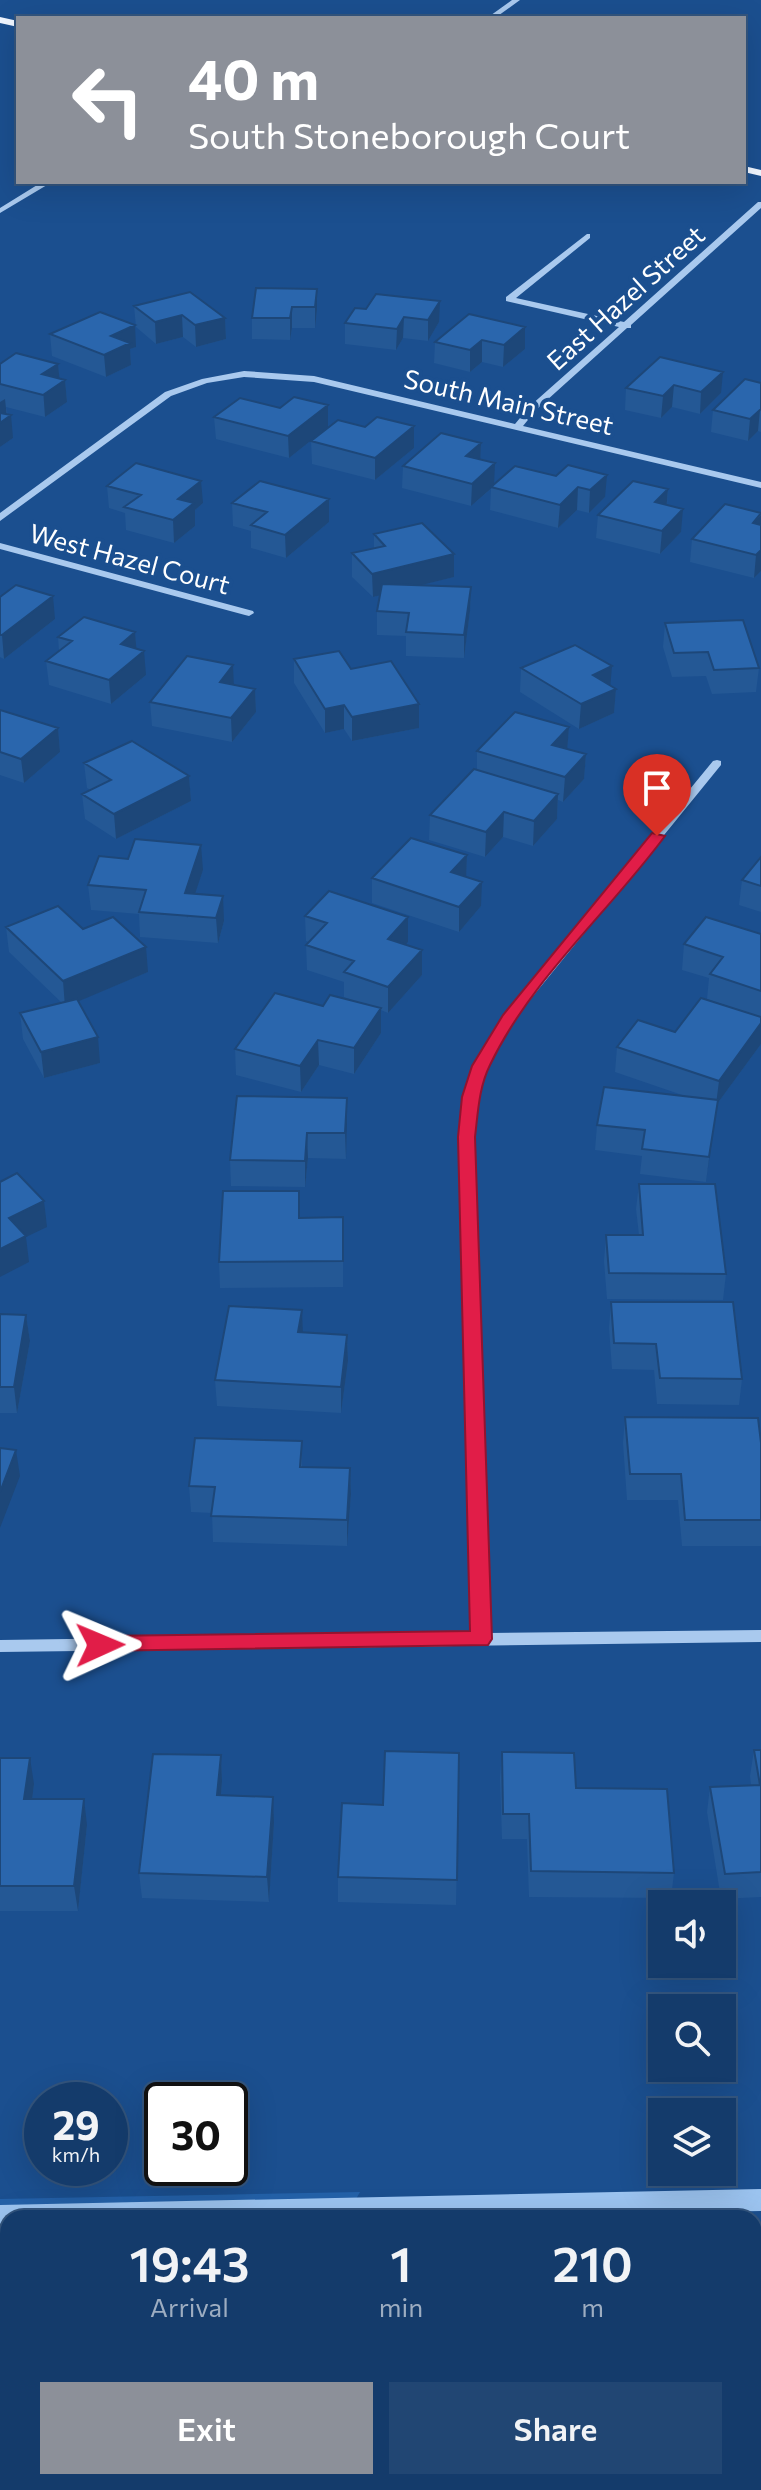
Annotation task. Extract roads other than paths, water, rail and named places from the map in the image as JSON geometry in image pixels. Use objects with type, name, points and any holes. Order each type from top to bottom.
[{"type":"street","points":[[493,16],[517,0]]},
{"type":"street","points":[[0,211],[45,184]]},
{"type":"street","name":"East Hazel Street","points":[[519,425],[533,408],[761,204]]},
{"type":"street","points":[[587,236],[509,299],[628,326]]},
{"type":"street","name":"South Main Street","points":[[0,518],[168,394],[205,381],[244,374],[314,379],[519,425],[761,485]]},
{"type":"street","name":"West Hazel Court","points":[[0,546],[249,613]]},
{"type":"street","points":[[481,1639],[466,1137],[471,1097],[481,1066],[511,1015],[717,763]]},
{"type":"street","points":[[0,1646],[761,1636]]},
{"type":"waterway","points":[[285,2210],[761,2200]]}]
